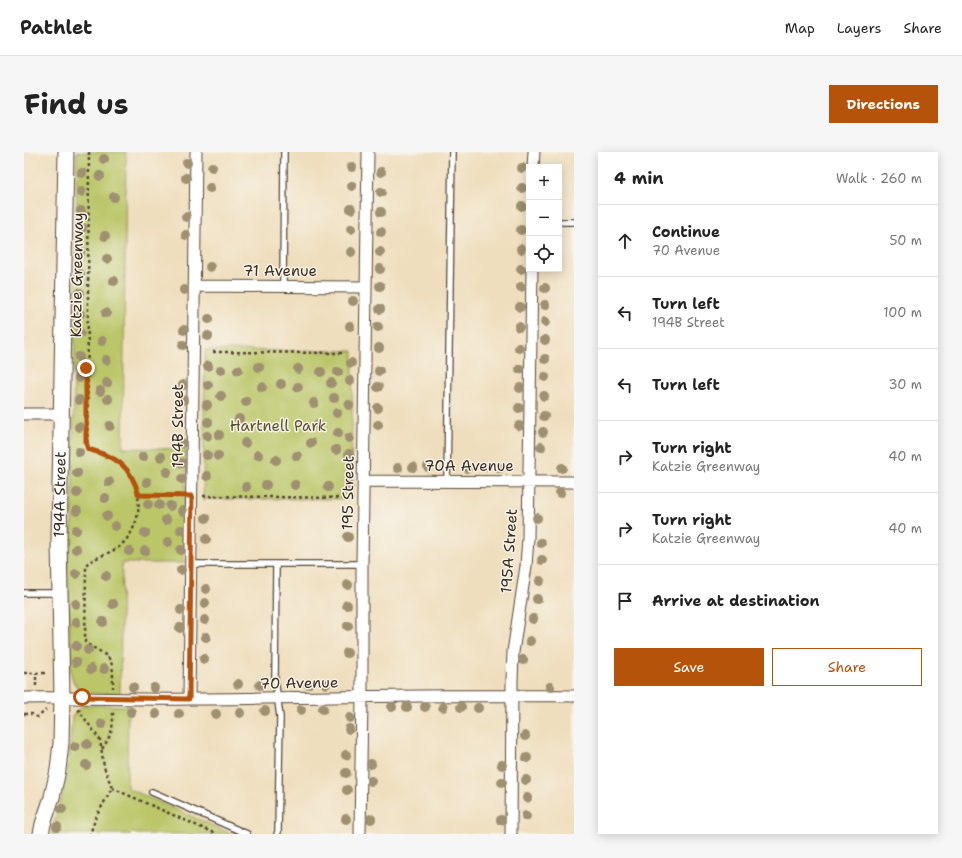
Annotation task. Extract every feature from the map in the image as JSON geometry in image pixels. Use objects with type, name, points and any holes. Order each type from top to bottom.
[{"type":"street","name":"194A Street","points":[[41,834],[58,770],[61,743],[62,697],[59,541],[66,152]]},
{"type":"street","name":"194B Street","points":[[189,699],[196,152]]},
{"type":"street","name":"195 Street","points":[[360,834],[368,152]]},
{"type":"street","points":[[534,152],[534,164]]},
{"type":"street","name":"195A Street","points":[[511,834],[513,652],[526,566],[528,538],[532,272]]},
{"type":"street","name":"71 Avenue","points":[[194,286],[366,287]]},
{"type":"street","points":[[24,414],[61,414]]},
{"type":"street","name":"70A Avenue","points":[[363,481],[574,482]]},
{"type":"street","name":"70 Avenue","points":[[24,698],[62,697],[189,699],[512,695],[574,696]]},
{"type":"lane","points":[[283,286],[284,152]]},
{"type":"lane","points":[[447,481],[452,152]]},
{"type":"lane","points":[[562,222],[574,222]]},
{"type":"lane","points":[[191,564],[362,564]]},
{"type":"lane","points":[[276,564],[275,678],[280,725],[277,834]]},
{"type":"lane","points":[[24,593],[60,593]]},
{"type":"lane","points":[[152,792],[247,834]]},
{"type":"path","name":"Katzie Greenway","points":[[89,152],[87,446],[88,449],[108,455],[128,470],[139,495],[136,520],[133,530],[128,538],[111,552],[90,561],[86,565],[85,642],[105,654],[111,660],[113,668],[113,690]]},
{"type":"path","points":[[213,352],[345,353]]},
{"type":"path","points":[[139,495],[343,498]]},
{"type":"path","points":[[24,673],[51,673]]},
{"type":"path","points":[[36,673],[36,687]]},
{"type":"path","points":[[102,749],[113,728],[113,705]]},
{"type":"path","points":[[24,714],[32,714],[38,717],[46,710]]},
{"type":"path","points":[[78,710],[100,740],[104,767],[112,788],[216,834]]},
{"type":"path","points":[[86,834],[90,833],[96,817],[112,788]]},
{"type":"green space","points":[[77,152],[126,152],[123,448],[186,449],[184,563],[122,563],[120,693],[97,694],[83,691],[77,687],[73,681],[71,673],[67,541],[72,530]]},
{"type":"green space","name":"Hartnell Park","points":[[205,350],[353,351],[351,499],[206,499],[203,501]]},
{"type":"green space","points":[[86,705],[128,706],[127,788],[232,834],[137,834],[132,832],[131,834],[51,834],[66,780],[72,717],[77,710]]},
{"type":"route","points":[[82,697],[189,699],[192,496],[139,495],[128,470],[108,455],[88,449],[86,442],[86,368]]}]
